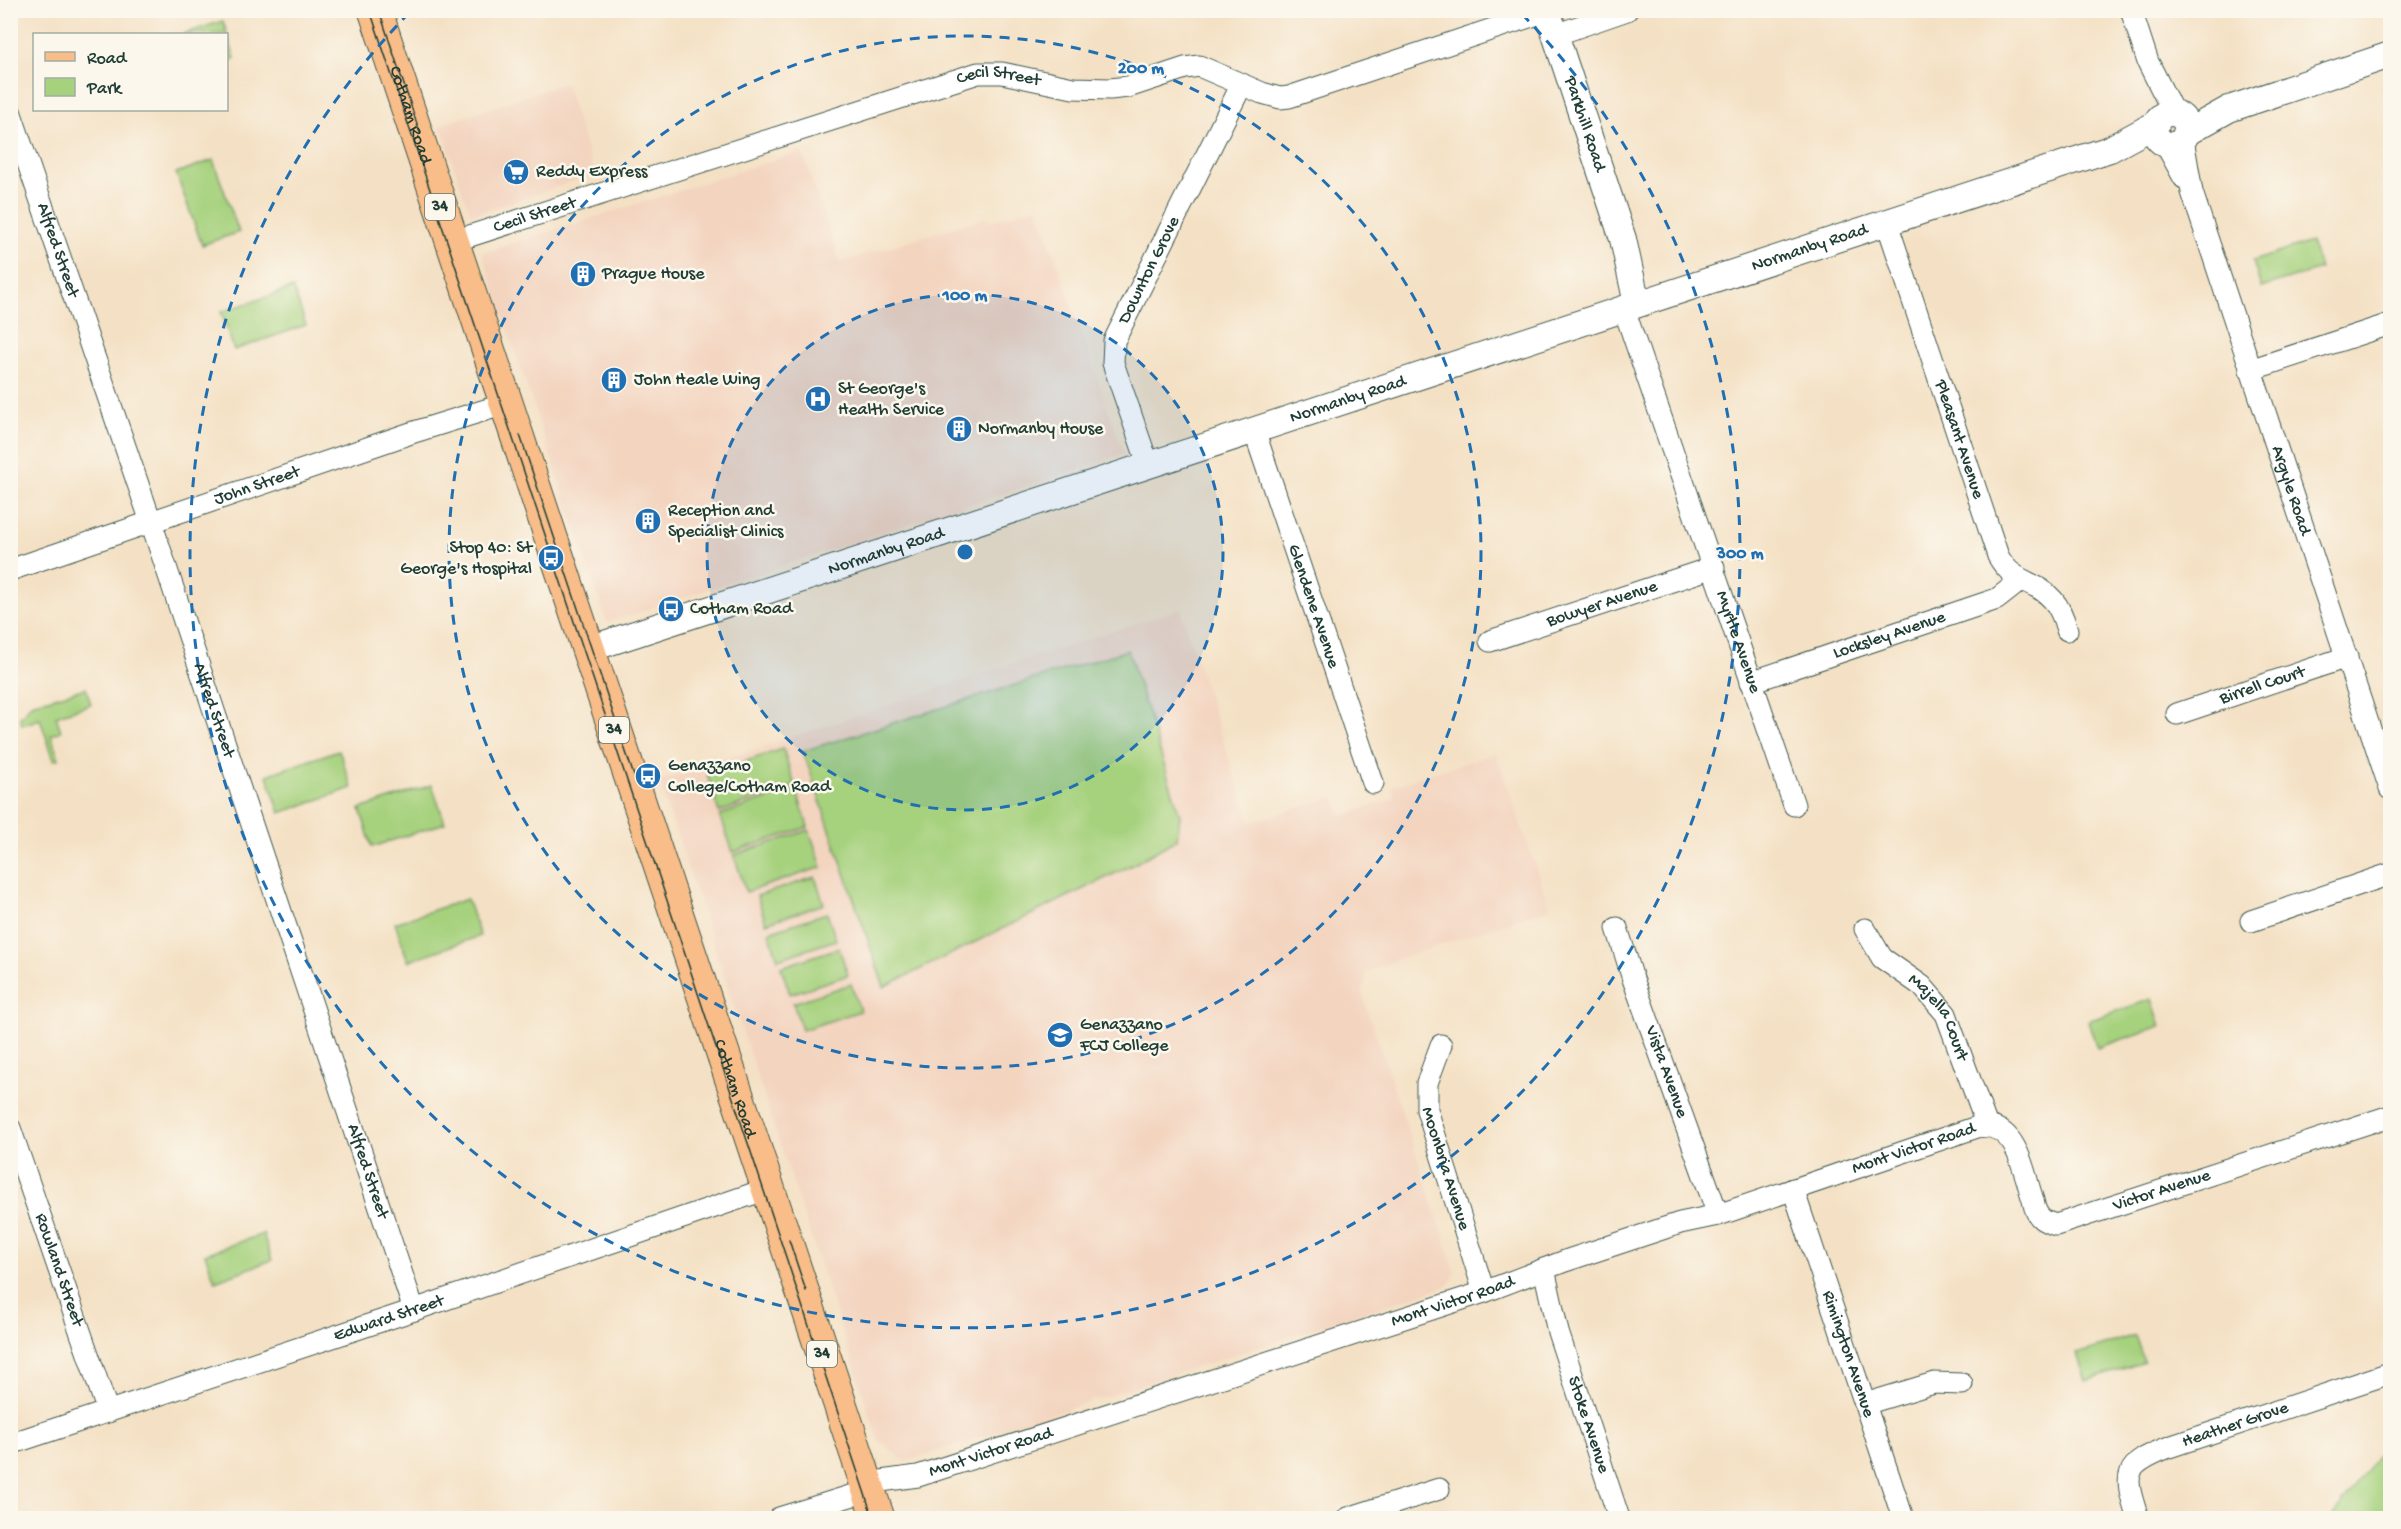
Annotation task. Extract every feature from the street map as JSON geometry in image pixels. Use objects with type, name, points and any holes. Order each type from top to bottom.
[{"type":"main road","name":"Cotham Road","points":[[375,10],[586,650],[871,1499]]},
{"type":"street","name":"Cecil Street","points":[[451,242],[978,73],[1002,73],[1073,87],[1100,89],[1128,87],[1185,68],[1199,66],[1280,98],[1549,19],[1627,10]]},
{"type":"street","name":"Argyle Road","points":[[2131,10],[2391,789]]},
{"type":"street","name":"Parkhill Road","points":[[1549,19],[1623,238],[1638,304]]},
{"type":"street","name":"Normanby Road","points":[[586,650],[2391,56]]},
{"type":"street","name":"Downton Grove","points":[[1148,464],[1113,363],[1114,341],[1242,84]]},
{"type":"street","name":"Alfred Street","points":[[10,111],[151,522],[414,1310]]},
{"type":"street","name":"Pleasant Avenue","points":[[1887,223],[1998,556],[2010,573],[2020,581],[2052,598],[2062,615],[2067,630]]},
{"type":"street","name":"Myrtle Avenue","points":[[1638,304],[1714,567],[1794,805]]},
{"type":"street","points":[[2250,370],[2391,324]]},
{"type":"street","name":"John Street","points":[[10,570],[411,433],[506,404]]},
{"type":"street","name":"Glendene Avenue","points":[[1254,430],[1373,783]]},
{"type":"street","name":"Bowyer Avenue","points":[[1490,641],[1714,567]]},
{"type":"street","name":"Locksley Avenue","points":[[1751,682],[1997,599],[2020,581]]},
{"type":"street","name":"Birrell Court","points":[[2177,714],[2347,657]]},
{"type":"street","points":[[2251,921],[2391,874]]},
{"type":"street","name":"Vista Avenue","points":[[1617,928],[1633,979],[1718,1215]]},
{"type":"street","name":"Majella Court","points":[[1865,928],[1882,958],[1922,986],[1946,1014],[1987,1126]]},
{"type":"street","name":"Moonbria Avenue","points":[[1441,1045],[1427,1083],[1426,1110],[1484,1292]]},
{"type":"street","name":"Victor Avenue","points":[[1987,1126],[1996,1127],[2010,1138],[2017,1151],[2037,1214],[2048,1223],[2056,1225],[2391,1116]]},
{"type":"street","name":"Mont Victor Road","points":[[780,1518],[850,1496],[871,1499],[918,1476],[1484,1292],[1680,1223],[1718,1215],[1987,1126]]},
{"type":"street","name":"Rowland Street","points":[[10,1128],[108,1412]]},
{"type":"street","name":"Edward Street","points":[[10,1444],[414,1310],[766,1189]]},
{"type":"street","name":"Rimington Avenue","points":[[1793,1189],[1903,1518]]},
{"type":"street","name":"Stoke Avenue","points":[[1536,1272],[1619,1518]]},
{"type":"street","name":"Heather Grove","points":[[2138,1518],[2129,1489],[2128,1476],[2135,1464],[2142,1459],[2169,1446],[2391,1373]]},
{"type":"street","points":[[1865,1404],[1934,1383],[1962,1384]]},
{"type":"street","points":[[1348,1518],[1439,1489]]},
{"type":"shaded area","points":[[565,83],[595,174],[474,215],[470,213],[440,125]]},
{"type":"shaded area","name":"St George's Health Service","points":[[802,151],[840,262],[987,217],[989,222],[1037,206],[1124,454],[607,623],[482,253]]},
{"type":"shaded area","name":"Genazzano FCJ College","points":[[1180,609],[1250,822],[1334,797],[1342,816],[1394,798],[1392,786],[1496,753],[1550,908],[1393,961],[1367,972],[1362,993],[1456,1273],[1449,1285],[905,1462],[878,1439],[659,781]]},
{"type":"green space","points":[[223,21],[227,33],[186,33]]},
{"type":"green space","points":[[228,37],[235,59],[228,62]]},
{"type":"green space","points":[[213,160],[239,232],[202,245],[176,173]]},
{"type":"green space","points":[[2311,242],[2320,269],[2261,288],[2253,261]]},
{"type":"green space","points":[[293,288],[306,325],[234,350],[221,312]]},
{"type":"green space","points":[[1128,650],[1180,815],[1177,839],[1136,863],[884,987],[803,751]]},
{"type":"green space","points":[[86,688],[91,704],[56,716],[61,731],[51,735],[59,759],[54,760],[40,719],[22,725],[20,718],[31,704]]},
{"type":"green space","points":[[783,749],[795,786],[719,812],[707,774]]},
{"type":"green space","points":[[339,750],[352,788],[280,813],[267,775]]},
{"type":"green space","points":[[432,785],[445,823],[372,847],[360,809]]},
{"type":"green space","points":[[796,789],[808,827],[733,852],[720,815]]},
{"type":"green space","points":[[809,830],[822,867],[746,892],[734,855]]},
{"type":"green space","points":[[815,877],[824,904],[766,923],[757,896]]},
{"type":"green space","points":[[467,899],[480,936],[408,961],[395,923]]},
{"type":"green space","points":[[827,913],[836,940],[778,959],[769,932]]},
{"type":"green space","points":[[839,948],[848,975],[790,994],[781,967]]},
{"type":"green space","points":[[851,984],[860,1011],[802,1030],[793,1003]]},
{"type":"green space","points":[[2152,999],[2161,1026],[2097,1048],[2088,1021]]},
{"type":"green space","points":[[263,1234],[272,1260],[215,1281],[205,1254]]},
{"type":"green space","points":[[2135,1335],[2144,1362],[2086,1381],[2077,1354]]},
{"type":"green space","points":[[2390,1439],[2390,1518],[2331,1518]]},
{"type":"tram line","points":[[370,10],[873,1518]]},
{"type":"tram line","points":[[379,10],[420,133]]},
{"type":"tram line","points":[[520,435],[634,776]]},
{"type":"tram line","points":[[789,1240],[806,1291]]},
{"type":"place","name":"Reddy Express","points":[[516,172]]},
{"type":"place","name":"Prague House","points":[[583,274]]},
{"type":"place","name":"John Heale Wing","points":[[614,380]]},
{"type":"place","name":"St George's Health Service","points":[[818,399]]},
{"type":"place","name":"Normanby House","points":[[959,429]]},
{"type":"place","name":"Reception and Specialist Clinics","points":[[648,521]]},
{"type":"place","name":"Stop 40: St George's Hospital","points":[[551,558]]},
{"type":"place","name":"Cotham Road","points":[[671,609]]},
{"type":"place","name":"Genazzano College/Cotham Road","points":[[648,776]]},
{"type":"place","name":"Genazzano FCJ College","points":[[1060,1035]]}]
